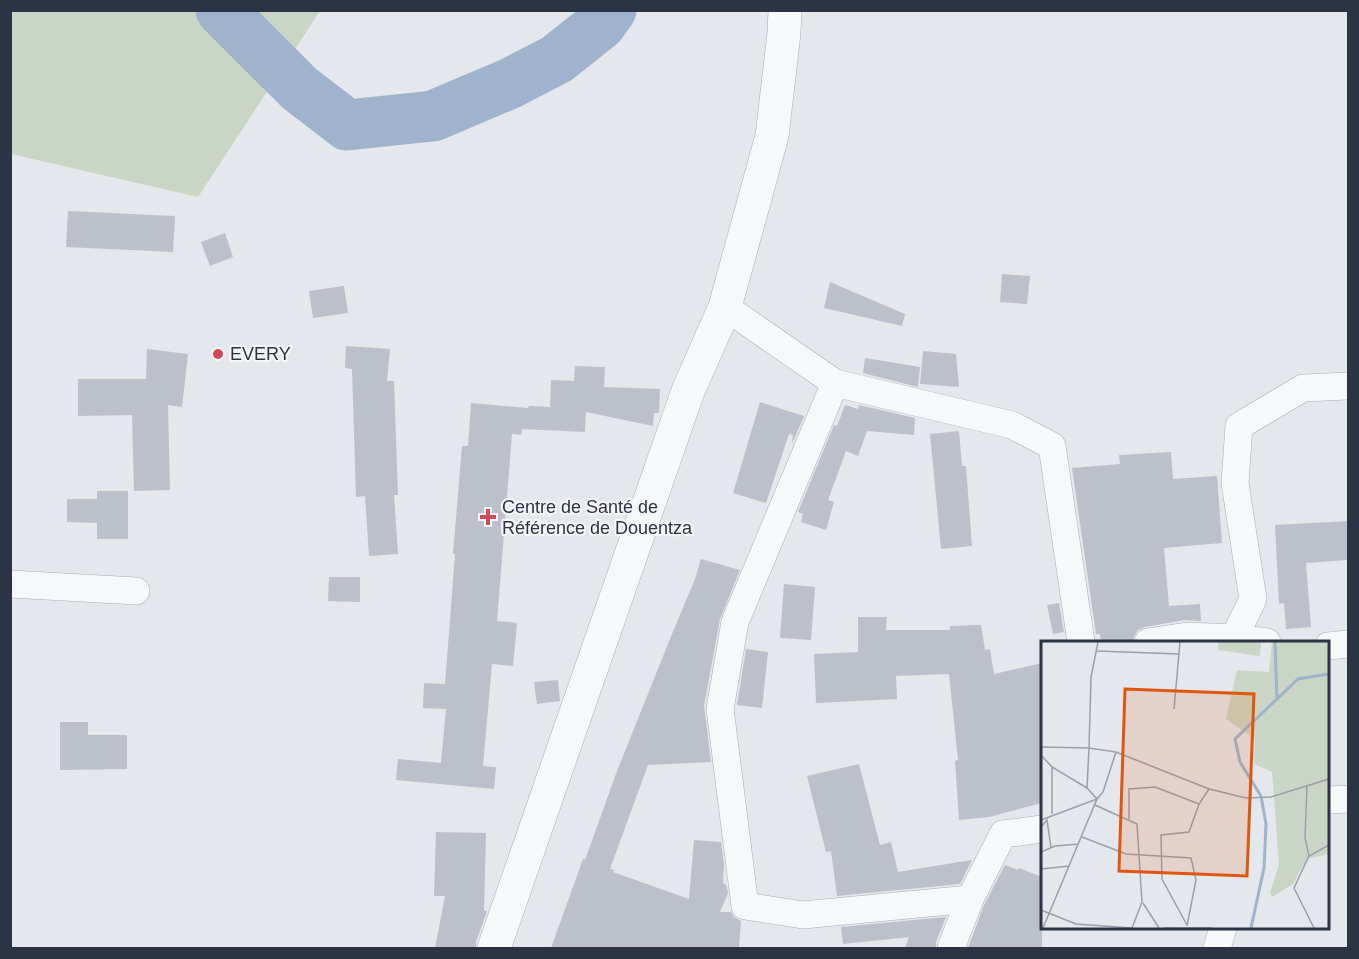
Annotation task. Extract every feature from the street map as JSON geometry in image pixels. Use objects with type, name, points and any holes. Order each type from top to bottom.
[{"type":"street","points":[[494,948],[688,391],[725,307],[772,136],[785,10]]},
{"type":"street","points":[[725,307],[835,383],[1012,425],[1052,446],[1081,641]]},
{"type":"street","points":[[835,383],[735,622],[720,709],[745,906],[803,915],[970,899]]},
{"type":"street","points":[[1234,640],[1253,599],[1235,483],[1239,426],[1304,388],[1348,386]]},
{"type":"street","points":[[10,584],[136,591]]},
{"type":"street","points":[[1154,641],[1186,636],[1250,641]]},
{"type":"street","points":[[1329,646],[1348,644]]},
{"type":"street","points":[[1329,800],[1348,799]]},
{"type":"street","points":[[951,948],[970,899],[1003,834],[1041,829]]},
{"type":"street","points":[[1217,948],[1222,929]]},
{"type":"green space","points":[[11,10],[320,11],[198,197],[11,154]]},
{"type":"building","points":[[68,211],[175,216],[173,252],[66,247]]},
{"type":"building","points":[[225,233],[233,257],[210,266],[201,242]]},
{"type":"building","points":[[1002,274],[1030,276],[1027,304],[1000,302]]},
{"type":"building","points":[[830,282],[905,314],[902,326],[824,308]]},
{"type":"building","points":[[344,286],[348,313],[313,318],[309,291]]},
{"type":"building","points":[[346,346],[390,349],[387,381],[394,381],[398,495],[394,495],[398,554],[369,556],[365,496],[356,497],[352,369],[345,368]]},
{"type":"building","points":[[147,349],[188,354],[182,407],[168,405],[170,490],[134,491],[132,415],[78,416],[78,379],[146,379]]},
{"type":"building","points":[[923,351],[956,354],[959,387],[920,384]]},
{"type":"building","points":[[865,358],[920,367],[918,387],[863,373]]},
{"type":"building","points":[[575,366],[605,367],[604,387],[660,389],[659,413],[654,413],[653,426],[586,412],[585,432],[522,429],[521,435],[512,434],[497,621],[517,623],[513,666],[492,664],[483,766],[496,767],[494,789],[396,780],[398,759],[441,763],[446,709],[423,708],[424,683],[445,684],[462,446],[468,446],[471,403],[528,408],[529,406],[550,407],[551,380],[574,381]]},
{"type":"building","points":[[760,402],[804,416],[792,444],[793,435],[789,434],[766,503],[733,493]]},
{"type":"building","points":[[845,405],[858,409],[859,405],[915,418],[914,435],[867,431],[858,456],[846,451],[828,500],[834,502],[826,530],[801,522],[803,514],[798,512],[834,425],[837,426]]},
{"type":"building","points":[[959,431],[962,466],[966,466],[972,546],[941,549],[930,434]]},
{"type":"building","points":[[1171,452],[1173,479],[1217,476],[1222,543],[1164,548],[1169,606],[1200,604],[1201,621],[1185,620],[1145,627],[1138,630],[1133,641],[1101,641],[1100,634],[1096,634],[1072,468],[1120,464],[1119,455]]},
{"type":"building","points":[[97,491],[128,491],[128,539],[97,539],[97,523],[67,522],[67,499],[97,499]]},
{"type":"building","points":[[1348,521],[1348,560],[1306,563],[1311,627],[1286,629],[1284,603],[1279,604],[1275,525]]},
{"type":"building","points":[[701,559],[740,570],[720,619],[704,706],[711,762],[648,765],[610,869],[689,899],[694,840],[721,842],[724,865],[723,883],[728,893],[720,912],[731,912],[741,921],[739,948],[551,948],[583,859],[585,860],[617,771]]},
{"type":"building","points":[[329,577],[360,577],[360,602],[328,601]]},
{"type":"building","points":[[784,584],[815,587],[811,640],[780,638]]},
{"type":"building","points":[[1059,603],[1064,632],[1053,634],[1047,605]]},
{"type":"building","points":[[858,617],[887,617],[886,630],[950,630],[950,626],[981,625],[985,650],[990,649],[994,674],[1041,663],[1041,803],[989,817],[959,820],[955,761],[958,760],[949,674],[896,676],[897,699],[816,703],[814,654],[858,652]]},
{"type":"building","points":[[746,649],[768,652],[762,708],[737,705]]},
{"type":"building","points":[[558,680],[560,701],[537,704],[534,682]]},
{"type":"building","points":[[60,722],[88,722],[88,735],[127,735],[127,769],[60,770]]},
{"type":"building","points":[[859,764],[880,845],[891,842],[898,872],[972,860],[960,884],[837,896],[831,851],[826,852],[807,776]]},
{"type":"building","points":[[436,832],[486,833],[484,911],[487,911],[476,948],[435,948],[445,896],[434,896]]},
{"type":"building","points":[[1005,865],[1041,877],[1042,948],[968,948],[984,905]]},
{"type":"building","points":[[946,917],[936,942],[936,948],[905,948],[909,937],[843,944],[841,927]]},
{"type":"waterway","points":[[221,10],[299,88],[347,125],[433,116],[511,83],[557,59],[601,24],[611,10]]},
{"type":"place","name":"EVERY","points":[[218,354]]},
{"type":"place","name":"Centre de Santé de Référence de Douentza","points":[[488,517]]}]
